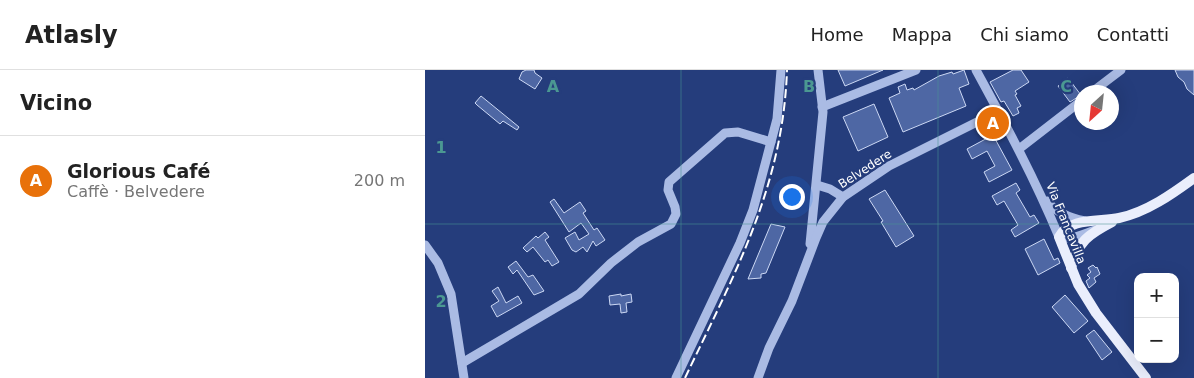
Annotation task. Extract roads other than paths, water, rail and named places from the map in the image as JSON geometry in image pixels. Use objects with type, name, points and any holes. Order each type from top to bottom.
[{"type":"main road","points":[[1059,237],[1062,231],[1075,224],[1093,226],[1120,218],[1155,203],[1194,178]]},
{"type":"main road","points":[[1071,268],[1079,246],[1093,226]]},
{"type":"main road","name":"Via Francavilla","points":[[1059,237],[1078,284],[1096,313],[1146,378]]},
{"type":"street","points":[[676,378],[747,226],[760,188],[777,120],[781,70]]},
{"type":"street","points":[[809,254],[823,107],[818,70]]},
{"type":"street","points":[[823,107],[900,73],[916,70]]},
{"type":"street","name":"Via Francavilla","points":[[976,70],[1042,195],[1059,237]]},
{"type":"street","points":[[1101,85],[1121,70]]},
{"type":"street","points":[[1019,149],[1074,106]]},
{"type":"street","name":"Belvedere","points":[[758,378],[769,348],[792,302],[823,222],[843,197],[889,166],[999,111]]},
{"type":"street","points":[[462,363],[579,294],[611,263],[639,242],[671,224],[676,214],[668,190],[669,182],[725,133],[737,132],[771,142]]},
{"type":"street","points":[[817,185],[830,189],[843,197]]},
{"type":"street","points":[[1042,195],[1059,212],[1093,226]]},
{"type":"street","points":[[815,204],[831,212]]},
{"type":"street","points":[[425,245],[439,263],[451,294],[464,378]]},
{"type":"railway","points":[[685,378],[738,266],[766,192],[776,153],[783,113],[787,70]]},
{"type":"place","name":"Glorious Café","points":[[993,123]]}]
